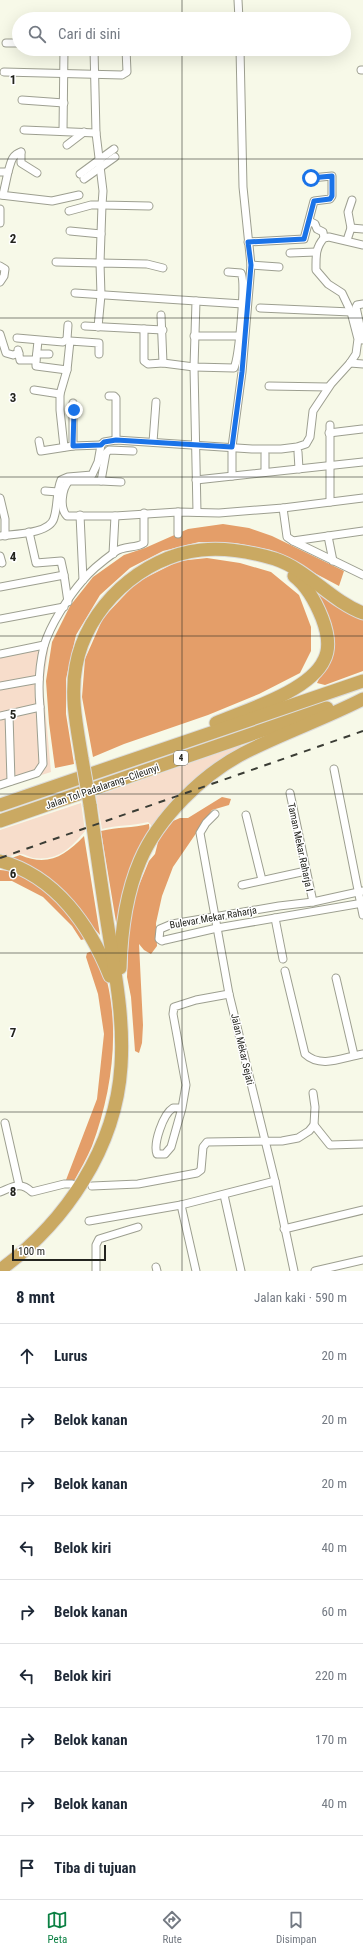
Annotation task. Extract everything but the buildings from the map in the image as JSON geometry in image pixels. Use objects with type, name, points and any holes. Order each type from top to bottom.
[{"type":"highway","points":[[0,1270],[24,1253],[59,1215],[92,1165],[106,1132],[115,1105],[120,1075],[122,1036],[119,998],[90,805],[74,712],[73,685],[76,665],[91,624],[104,606],[119,590],[138,574],[160,561],[183,553],[201,550],[225,549],[277,560],[297,571],[334,596],[363,612]]},
{"type":"highway","points":[[156,751],[301,684],[309,678],[324,660],[328,647],[325,626],[306,588],[295,577],[262,556]]},
{"type":"highway","name":"Jalan Tol Padalarang–Cileunyi","points":[[0,805],[363,681]]},
{"type":"highway","name":"Jalan Tol Padalarang–Cileunyi","points":[[0,821],[363,696]]},
{"type":"highway","points":[[119,998],[123,928],[130,892],[140,860],[163,822],[175,808],[210,774],[243,753],[292,730],[326,718],[363,700]]},
{"type":"highway","points":[[0,861],[37,878],[68,903],[84,924],[103,958],[119,998]]},
{"type":"street","points":[[238,0],[239,12]]},
{"type":"street","points":[[6,43],[12,43]]},
{"type":"street","points":[[63,131],[64,56]]},
{"type":"street","points":[[94,56],[96,134],[102,205],[100,263],[101,295],[98,327]]},
{"type":"street","points":[[4,72],[126,74],[126,56]]},
{"type":"street","points":[[232,476],[232,447],[242,372],[251,265],[243,188],[240,56]]},
{"type":"street","points":[[22,100],[64,103]]},
{"type":"street","points":[[24,130],[84,132],[96,134]]},
{"type":"street","points":[[67,145],[84,132]]},
{"type":"street","points":[[114,149],[99,159],[82,176],[100,168],[115,157]]},
{"type":"street","points":[[37,173],[21,163],[21,152],[16,153],[12,158],[1,195],[52,201],[80,195]]},
{"type":"street","points":[[0,172],[8,172]]},
{"type":"street","points":[[248,242],[303,240],[310,222],[314,201],[330,199],[332,196],[332,176],[311,178]]},
{"type":"street","points":[[347,240],[351,228],[348,212],[352,200]]},
{"type":"street","points":[[68,211],[91,204],[149,206]]},
{"type":"street","points":[[0,209],[0,223]]},
{"type":"street","points":[[39,442],[41,451],[73,446],[101,445],[104,442],[116,440],[196,446],[281,449],[297,448],[306,444],[310,437],[312,411],[328,387],[350,364],[356,354],[358,339],[351,312],[342,293],[328,284],[316,270],[316,252],[318,246],[324,238],[323,232],[318,230],[315,224],[310,222]]},
{"type":"street","points":[[351,228],[363,229]]},
{"type":"street","points":[[70,231],[101,234]]},
{"type":"street","points":[[324,238],[347,240],[363,245]]},
{"type":"street","points":[[290,253],[316,252]]},
{"type":"street","points":[[56,262],[147,264],[163,268]]},
{"type":"street","points":[[251,265],[279,267]]},
{"type":"street","points":[[0,266],[5,269],[4,276],[0,282]]},
{"type":"street","points":[[144,329],[144,361],[148,364],[163,363],[194,368],[234,368],[243,304],[242,274],[228,272]]},
{"type":"street","points":[[75,293],[243,304]]},
{"type":"street","points":[[196,301],[194,368],[197,512]]},
{"type":"street","points":[[363,304],[357,305],[356,307],[363,340]]},
{"type":"street","points":[[260,308],[351,312]]},
{"type":"street","points":[[161,315],[163,330],[163,363]]},
{"type":"street","points":[[17,338],[63,342],[67,339],[68,325]]},
{"type":"street","points":[[85,326],[163,330]]},
{"type":"street","points":[[0,334],[1,345],[7,354],[19,352],[20,360],[49,354]]},
{"type":"street","points":[[194,336],[239,336]]},
{"type":"street","points":[[38,341],[36,366],[67,370]]},
{"type":"street","points":[[64,447],[60,410],[60,394],[67,370],[70,341],[99,343],[99,354]]},
{"type":"street","points":[[350,364],[363,364]]},
{"type":"street","points":[[269,386],[328,387]]},
{"type":"street","points":[[34,390],[60,394]]},
{"type":"street","points":[[109,396],[114,396],[116,398],[116,440]]},
{"type":"street","points":[[153,442],[156,402]]},
{"type":"street","points":[[73,403],[73,446]]},
{"type":"street","points":[[330,425],[330,502]]},
{"type":"street","points":[[329,433],[362,429]]},
{"type":"street","points":[[0,498],[5,519],[2,536],[42,530],[50,526],[54,520],[58,480],[68,477],[92,475],[98,462],[101,445]]},
{"type":"street","points":[[101,481],[106,453],[109,450],[133,451]]},
{"type":"street","points":[[298,452],[299,469]]},
{"type":"street","points":[[265,454],[265,472]]},
{"type":"street","points":[[196,480],[363,462]]},
{"type":"street","points":[[121,482],[69,481],[65,485],[62,507],[64,513],[67,516],[114,516],[178,512],[219,513],[283,508],[363,498]]},
{"type":"street","points":[[45,492],[58,492]]},
{"type":"street","points":[[283,508],[287,537],[363,575]]},
{"type":"street","points":[[178,512],[178,534]]},
{"type":"street","points":[[0,785],[37,773],[43,764],[39,678],[44,645],[66,605],[83,580],[96,567],[113,554],[124,548],[140,546],[144,543],[144,513]]},
{"type":"street","points":[[80,515],[83,580]]},
{"type":"street","points":[[113,554],[114,516]]},
{"type":"street","points":[[293,541],[363,531],[363,536]]},
{"type":"street","points":[[29,532],[35,562],[38,564],[61,561],[64,575],[66,605]]},
{"type":"street","points":[[328,536],[333,561]]},
{"type":"street","points":[[0,587],[64,575]]},
{"type":"street","points":[[0,619],[66,605]]},
{"type":"street","points":[[0,654],[44,645]]},
{"type":"street","points":[[0,686],[39,678]]},
{"type":"street","points":[[0,716],[40,707]]},
{"type":"street","points":[[9,714],[11,781]]},
{"type":"street","points":[[334,769],[356,882],[360,891],[363,914]]},
{"type":"street","name":"Taman Mekar Raharja I","points":[[290,793],[313,902]]},
{"type":"street","name":"Jalan Mekar Sejati","points":[[215,814],[206,823],[200,833],[229,994],[275,1181],[294,1271]]},
{"type":"street","points":[[246,815],[262,880]]},
{"type":"street","points":[[242,885],[306,871]]},
{"type":"street","name":"Bulevar Mekar Raharja","points":[[360,891],[313,902],[215,914],[166,925],[160,929],[159,939],[162,941],[217,928],[362,904]]},
{"type":"street","points":[[275,918],[283,959]]},
{"type":"street","points":[[285,971],[306,1054],[310,1058],[321,1062],[363,1054]]},
{"type":"street","points":[[336,978],[354,1055]]},
{"type":"street","points":[[182,1108],[173,1108],[166,1114],[155,1148],[157,1154],[162,1155],[168,1151],[182,1108],[186,1085],[173,1014],[174,1007],[196,1000],[229,994]]},
{"type":"street","points":[[92,1186],[138,1184],[197,1173],[201,1170],[203,1148],[207,1142],[265,1140],[282,1141],[298,1138],[309,1131],[314,1125],[315,1108],[313,1093]]},
{"type":"street","points":[[5,1124],[20,1185]]},
{"type":"street","points":[[314,1125],[330,1145],[363,1144]]},
{"type":"street","points":[[89,1221],[181,1205],[275,1181]]},
{"type":"street","points":[[0,1192],[20,1185],[27,1187],[32,1192],[64,1184],[72,1184]]},
{"type":"street","points":[[224,1195],[241,1271]]},
{"type":"street","points":[[181,1205],[196,1271]]},
{"type":"street","points":[[284,1229],[363,1210]]},
{"type":"street","points":[[96,1271],[96,1245],[99,1239],[138,1227]]},
{"type":"street","points":[[315,1271],[363,1260]]},
{"type":"shaded area","points":[[223,524],[249,528],[272,536],[344,571],[339,586],[271,550],[235,543],[199,542],[163,551],[130,568],[100,595],[76,635],[66,679],[66,714],[74,764],[55,768],[49,723],[46,681],[52,642],[70,606],[93,577],[124,555],[145,548],[188,529]]},
{"type":"shaded area","points":[[207,558],[240,563],[271,572],[299,595],[311,627],[311,651],[300,673],[259,694],[208,715],[124,744],[93,757],[82,697],[85,659],[103,618],[137,582],[179,561]]},
{"type":"shaded area","points":[[315,592],[363,617],[363,671],[325,685],[317,683],[333,651],[332,625]]},
{"type":"shaded area","points":[[49,645],[43,685],[51,772],[0,788],[0,655]]},
{"type":"shaded area","points":[[241,745],[241,747],[151,829],[151,825],[148,822],[102,829],[96,796]]},
{"type":"shaded area","points":[[222,797],[231,799],[229,805],[212,810],[173,867],[162,896],[156,923],[157,946],[151,954],[144,950],[139,944],[143,1025],[142,1043],[139,1053],[135,1051],[131,997],[127,977],[129,925],[135,895],[149,861],[155,854],[159,838],[173,821],[180,818],[188,818]]},
{"type":"shaded area","points":[[81,803],[85,831],[69,848],[63,852],[50,858],[33,858],[24,854],[0,857],[0,830]]},
{"type":"shaded area","points":[[149,824],[150,834],[118,934],[101,831]]},
{"type":"shaded area","points":[[84,836],[100,935],[74,906],[9,859],[20,855],[39,860],[55,858],[70,849]]},
{"type":"shaded area","points":[[0,870],[11,871],[54,893],[85,939],[81,940],[72,926],[43,897],[12,881],[0,881]]},
{"type":"shaded area","points":[[92,951],[106,977],[111,1002],[113,1022],[112,1065],[109,1086],[99,1126],[92,1146],[74,1181],[66,1180],[97,1099],[104,1034],[98,994],[86,957],[87,953]]},
{"type":"railway","points":[[0,858],[363,731]]},
{"type":"route","points":[[74,410],[73,446],[101,445],[108,440],[131,440],[196,446],[232,447],[242,372],[251,265],[248,242],[303,240],[305,238],[314,201],[330,199],[332,196],[332,176],[311,178]]}]
